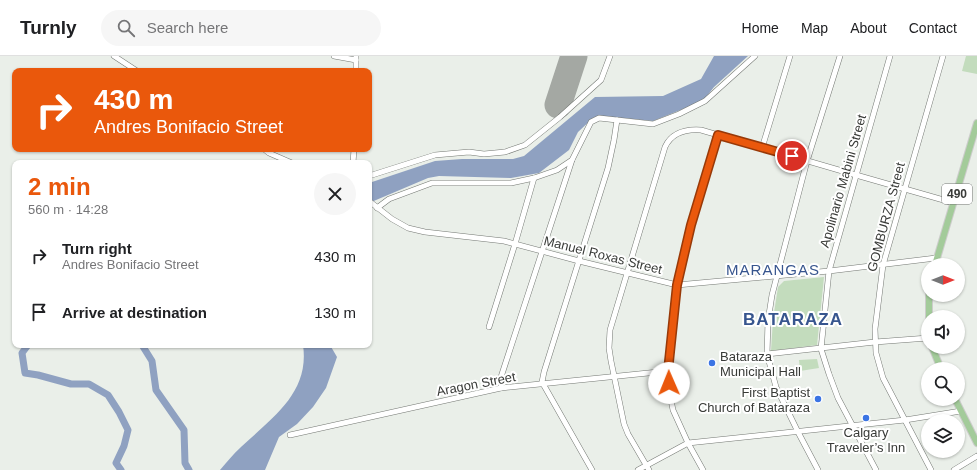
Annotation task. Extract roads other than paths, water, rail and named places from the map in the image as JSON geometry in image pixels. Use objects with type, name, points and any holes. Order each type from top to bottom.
[{"type":"main road","name":"490","points":[[936,258],[954,203],[977,123]]},
{"type":"main road","points":[[958,406],[977,443]]},
{"type":"street","points":[[114,56],[132,68]]},
{"type":"street","points":[[334,56],[356,58]]},
{"type":"street","points":[[372,175],[435,155],[469,152],[484,154],[505,152],[525,145],[601,80],[610,56]]},
{"type":"street","points":[[501,388],[502,377],[572,160],[591,122],[599,118],[653,124],[679,114],[705,101],[755,56]]},
{"type":"street","points":[[762,148],[790,56]]},
{"type":"street","points":[[818,470],[777,390],[767,354],[768,320],[772,295],[807,161],[840,56]]},
{"type":"street","name":"Apolinario Mabini Street","points":[[876,470],[838,398],[828,374],[821,349],[828,271],[890,56]]},
{"type":"street","name":"GOMBURZA Street","points":[[931,470],[883,378],[875,342],[876,313],[882,265],[943,56]]},
{"type":"street","points":[[592,470],[542,384],[544,372],[608,168],[617,120]]},
{"type":"street","points":[[648,468],[628,434],[624,424],[609,348],[610,334],[617,306],[628,274],[665,147],[671,137],[678,133],[696,130],[718,135],[954,203]]},
{"type":"street","points":[[703,470],[688,444],[673,410],[668,371],[677,285],[691,225],[718,135]]},
{"type":"street","points":[[268,152],[285,160]]},
{"type":"street","points":[[377,208],[388,199],[432,183],[512,183],[534,178],[557,170],[572,160]]},
{"type":"street","points":[[489,327],[534,178]]},
{"type":"street","name":"Manuel Roxas Street","points":[[372,203],[392,219],[408,228],[425,232],[498,240],[628,274],[677,285],[828,271],[921,260]]},
{"type":"street","points":[[767,354],[921,339]]},
{"type":"street","name":"Aragon Street","points":[[290,435],[501,388],[668,371]]},
{"type":"street","points":[[638,470],[648,468],[688,444],[905,420],[961,411]]},
{"type":"street","points":[[954,470],[977,456]]},
{"type":"water","points":[[714,56],[748,56],[714,87],[703,101],[653,121],[600,116],[593,118],[578,132],[569,150],[539,173],[511,178],[439,176],[428,178],[372,202],[372,182],[435,161],[462,159],[513,159],[524,156],[595,97],[663,96],[701,79]]},
{"type":"water","points":[[303,348],[332,348],[337,357],[326,388],[313,407],[297,424],[279,437],[265,470],[220,470],[238,450],[276,415],[286,403],[295,391],[301,377],[304,362]]},
{"type":"waterway","points":[[26,348],[22,353],[25,373],[71,384],[89,384],[108,395],[128,430],[124,446],[116,463],[121,470]]},
{"type":"waterway","points":[[144,348],[152,361],[156,390],[184,430],[185,463],[189,470]]},
{"type":"place","name":"Bataraza Municipal Hall","points":[[712,363]]},
{"type":"place","name":"First Baptist Church of Bataraza","points":[[818,399]]},
{"type":"place","name":"Calgary Traveler’s Inn","points":[[866,418]]},
{"type":"district","name":"MARANGAS","points":[[773,269]]},
{"type":"district","name":"BATARAZA","points":[[793,319]]}]
